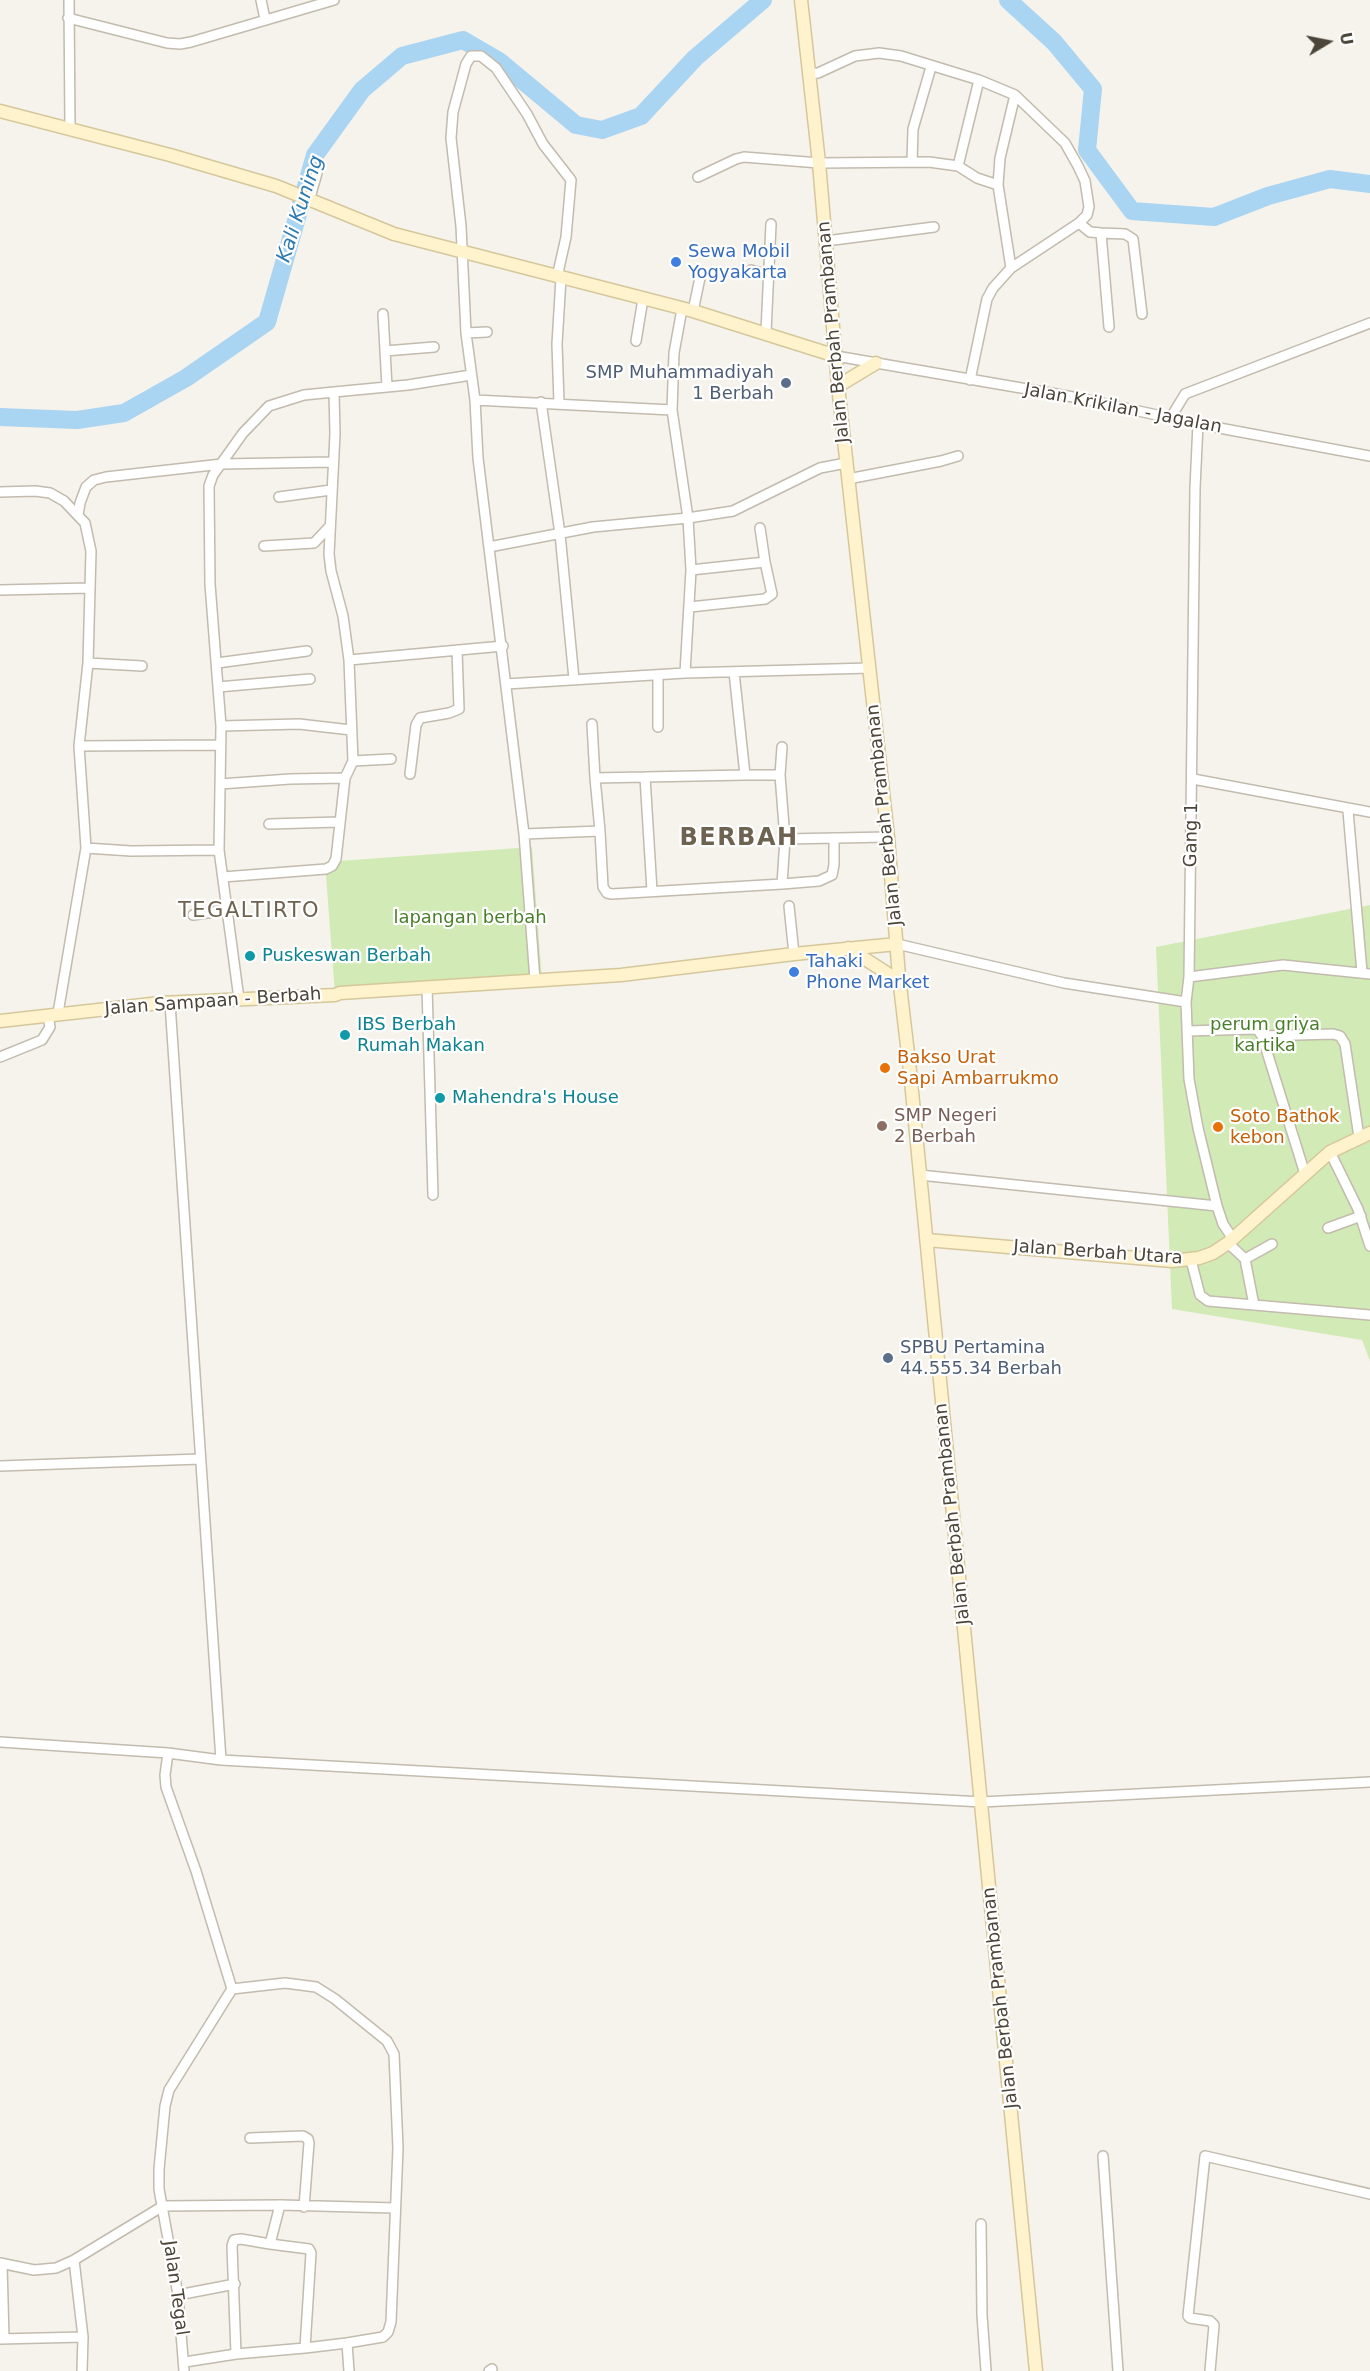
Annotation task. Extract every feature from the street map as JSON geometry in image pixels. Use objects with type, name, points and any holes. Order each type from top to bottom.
[{"type":"main road","name":"Jalan Berbah Prambanan","points":[[802,6],[819,163],[838,387],[888,837],[899,977],[927,1240],[1036,2371]]},
{"type":"main road","points":[[0,111],[276,186],[308,201],[394,234],[687,310],[766,332],[836,356]]},
{"type":"main road","points":[[838,387],[876,363]]},
{"type":"main road","name":"Jalan Sampaan - Berbah","points":[[0,1021],[170,1003],[673,970],[794,954],[897,944]]},
{"type":"main road","points":[[848,948],[893,977],[899,977]]},
{"type":"main road","name":"Jalan Berbah Utara","points":[[927,1240],[1172,1261],[1191,1260],[1213,1253],[1230,1241],[1330,1152],[1365,1135]]},
{"type":"street","points":[[69,0],[70,129]]},
{"type":"street","points":[[261,0],[265,19]]},
{"type":"street","points":[[68,18],[167,43],[180,44],[334,0]]},
{"type":"street","points":[[810,74],[818,73],[844,59],[866,54],[901,56],[979,80],[1015,95],[1065,143],[1078,166],[1085,181],[1089,207],[1087,215],[1011,268],[993,288],[987,299],[970,380]]},
{"type":"street","points":[[535,980],[524,834],[478,458],[475,400],[466,333],[462,252],[451,138],[453,112],[466,64],[471,56],[481,56],[496,68],[543,144],[571,180],[559,278],[558,403]]},
{"type":"street","points":[[912,162],[913,129],[931,67]]},
{"type":"street","points":[[958,166],[979,80]]},
{"type":"street","points":[[1011,268],[998,185],[1000,158],[1015,95]]},
{"type":"street","points":[[698,177],[744,157],[819,163],[912,162],[958,166],[977,178],[998,185]]},
{"type":"street","points":[[308,201],[317,173]]},
{"type":"street","points":[[1078,223],[1090,232],[1125,234],[1132,238],[1142,314]]},
{"type":"street","points":[[766,332],[771,224]]},
{"type":"street","points":[[826,241],[934,227]]},
{"type":"street","points":[[1101,233],[1109,327]]},
{"type":"street","points":[[751,270],[769,274]]},
{"type":"street","points":[[685,673],[691,570],[688,518],[672,410],[674,352],[701,273]]},
{"type":"street","points":[[636,341],[642,299]]},
{"type":"street","points":[[383,314],[387,387]]},
{"type":"street","points":[[1171,417],[1181,399],[1190,392],[1370,323]]},
{"type":"street","points":[[466,333],[487,332]]},
{"type":"street","points":[[385,351],[434,347]]},
{"type":"street","name":"Jalan Krikilan - Jagalan","points":[[836,356],[1079,398],[1198,424],[1370,456]]},
{"type":"street","points":[[239,999],[219,850],[221,726],[210,584],[208,516],[209,486],[213,475],[243,433],[269,406],[304,395],[387,387],[471,375]]},
{"type":"street","points":[[223,877],[326,869],[332,866],[336,859],[345,778],[352,761],[349,660],[343,616],[331,571],[334,392]]},
{"type":"street","points":[[475,400],[672,410]]},
{"type":"street","points":[[541,402],[560,534],[574,679]]},
{"type":"street","name":"Gang 1","points":[[1198,424],[1195,488],[1189,977],[1186,1002],[1191,1089],[1198,1128],[1217,1206],[1230,1241]]},
{"type":"street","points":[[848,479],[958,456]]},
{"type":"street","points":[[78,515],[86,487],[94,480],[222,464],[332,462]]},
{"type":"street","points":[[489,547],[594,527],[688,518],[733,511],[820,468],[846,463]]},
{"type":"street","points":[[279,497],[331,490]]},
{"type":"street","points":[[0,492],[35,491],[50,494],[64,501],[85,523],[90,551],[88,663],[79,747],[86,848],[50,1027],[42,1040],[0,1057]]},
{"type":"street","points":[[264,546],[314,543],[330,526]]},
{"type":"street","points":[[690,607],[769,597],[772,594],[760,528]]},
{"type":"street","points":[[691,570],[765,562]]},
{"type":"street","points":[[0,590],[89,588]]},
{"type":"street","points":[[349,660],[502,646]]},
{"type":"street","points":[[410,774],[416,725],[420,717],[449,713],[459,709],[457,650]]},
{"type":"street","points":[[217,663],[306,651]]},
{"type":"street","points":[[88,663],[142,666]]},
{"type":"street","points":[[506,684],[685,673],[870,668]]},
{"type":"street","points":[[734,672],[745,775]]},
{"type":"street","points":[[658,675],[658,727]]},
{"type":"street","points":[[219,687],[310,679]]},
{"type":"street","points":[[221,726],[299,724],[351,730]]},
{"type":"street","points":[[592,724],[605,891],[612,894],[819,881],[832,875],[834,838]]},
{"type":"street","points":[[79,747],[220,745]]},
{"type":"street","points":[[782,747],[780,775],[785,839],[782,884]]},
{"type":"street","points":[[352,761],[391,759]]},
{"type":"street","points":[[595,778],[780,775]]},
{"type":"street","points":[[645,777],[652,891]]},
{"type":"street","points":[[220,784],[290,778],[345,778]]},
{"type":"street","points":[[1193,779],[1370,812]]},
{"type":"street","points":[[1189,977],[1283,965],[1366,973],[1348,811]]},
{"type":"street","points":[[269,824],[339,822]]},
{"type":"street","points":[[524,834],[600,831]]},
{"type":"street","points":[[785,839],[888,837]]},
{"type":"street","points":[[86,848],[131,851],[219,850]]},
{"type":"street","points":[[789,906],[794,954]]},
{"type":"street","points":[[193,915],[228,910]]},
{"type":"street","points":[[897,944],[1064,983],[1186,1002]]},
{"type":"street","points":[[427,987],[433,1195]]},
{"type":"street","points":[[170,1003],[221,1760]]},
{"type":"street","points":[[1188,1031],[1258,1030],[1262,1036],[1305,1174]]},
{"type":"street","points":[[1262,1036],[1333,1034],[1340,1036],[1345,1044],[1365,1135]]},
{"type":"street","points":[[1330,1152],[1359,1213],[1370,1246]]},
{"type":"street","points":[[920,1175],[1217,1206]]},
{"type":"street","points":[[1328,1228],[1370,1205]]},
{"type":"street","points":[[1230,1241],[1245,1259],[1254,1305]]},
{"type":"street","points":[[1245,1259],[1272,1244]]},
{"type":"street","points":[[1191,1260],[1200,1295],[1208,1301],[1370,1315]]},
{"type":"street","points":[[0,1466],[200,1459]]},
{"type":"street","points":[[0,1742],[168,1753],[221,1760],[982,1802],[1370,1782]]},
{"type":"street","points":[[168,1753],[165,1775],[232,1989],[285,1983],[316,1987],[335,1999],[387,2041],[394,2054],[398,2148],[391,2322],[388,2332],[383,2337],[305,2348],[236,2354],[184,2366]]},
{"type":"street","name":"Jalan Tegal","points":[[184,2366],[178,2295],[159,2189],[159,2169],[169,2090],[232,1989]]},
{"type":"street","points":[[250,2138],[303,2136],[308,2139],[304,2207]]},
{"type":"street","points":[[1103,2156],[1118,2371]]},
{"type":"street","points":[[1210,2371],[1214,2325],[1210,2321],[1188,2316],[1205,2156],[1370,2194]]},
{"type":"street","points":[[83,2337],[2,2339],[1,2264],[45,2270],[74,2260],[163,2206],[280,2205],[395,2208]]},
{"type":"street","points":[[270,2244],[280,2205]]},
{"type":"street","points":[[981,2224],[986,2371]]},
{"type":"street","points":[[236,2354],[232,2246],[234,2240],[241,2239],[309,2249],[311,2253],[305,2348]]},
{"type":"street","points":[[74,2260],[83,2337],[82,2371]]},
{"type":"street","points":[[178,2295],[235,2284]]},
{"type":"street","points":[[347,2343],[349,2371]]},
{"type":"green space","name":"lapangan berbah","points":[[532,847],[542,980],[335,995],[325,862]]},
{"type":"green space","name":"perum griya kartika","points":[[1370,905],[1370,1361],[1362,1340],[1172,1309],[1156,947]]},
{"type":"waterway","name":"Kali Kuning","points":[[0,417],[77,420],[124,413],[186,378],[267,322],[315,155],[362,90],[402,56],[463,40],[499,61],[576,125],[602,130],[641,116],[695,58],[763,0]]},
{"type":"waterway","points":[[1008,0],[1054,42],[1093,89],[1087,150],[1132,211],[1214,217],[1268,196],[1330,179],[1370,184]]},
{"type":"place","name":"Sewa Mobil Yogyakarta","points":[[676,262]]},
{"type":"place","name":"SMP Muhammadiyah 1 Berbah","points":[[786,383]]},
{"type":"place","name":"Puskeswan Berbah","points":[[250,956]]},
{"type":"place","name":"Tahaki Phone Market","points":[[794,972]]},
{"type":"place","name":"IBS Berbah Rumah Makan","points":[[345,1035]]},
{"type":"place","name":"Bakso Urat Sapi Ambarrukmo","points":[[885,1068]]},
{"type":"place","name":"Mahendra's House","points":[[440,1098]]},
{"type":"place","name":"SMP Negeri 2 Berbah","points":[[882,1126]]},
{"type":"place","name":"Soto Bathok kebon","points":[[1218,1127]]},
{"type":"place","name":"SPBU Pertamina 44.555.34 Berbah","points":[[888,1358]]},
{"type":"district","name":"BERBAH","points":[[739,839]]},
{"type":"district","name":"TEGALTIRTO","points":[[249,912]]}]
